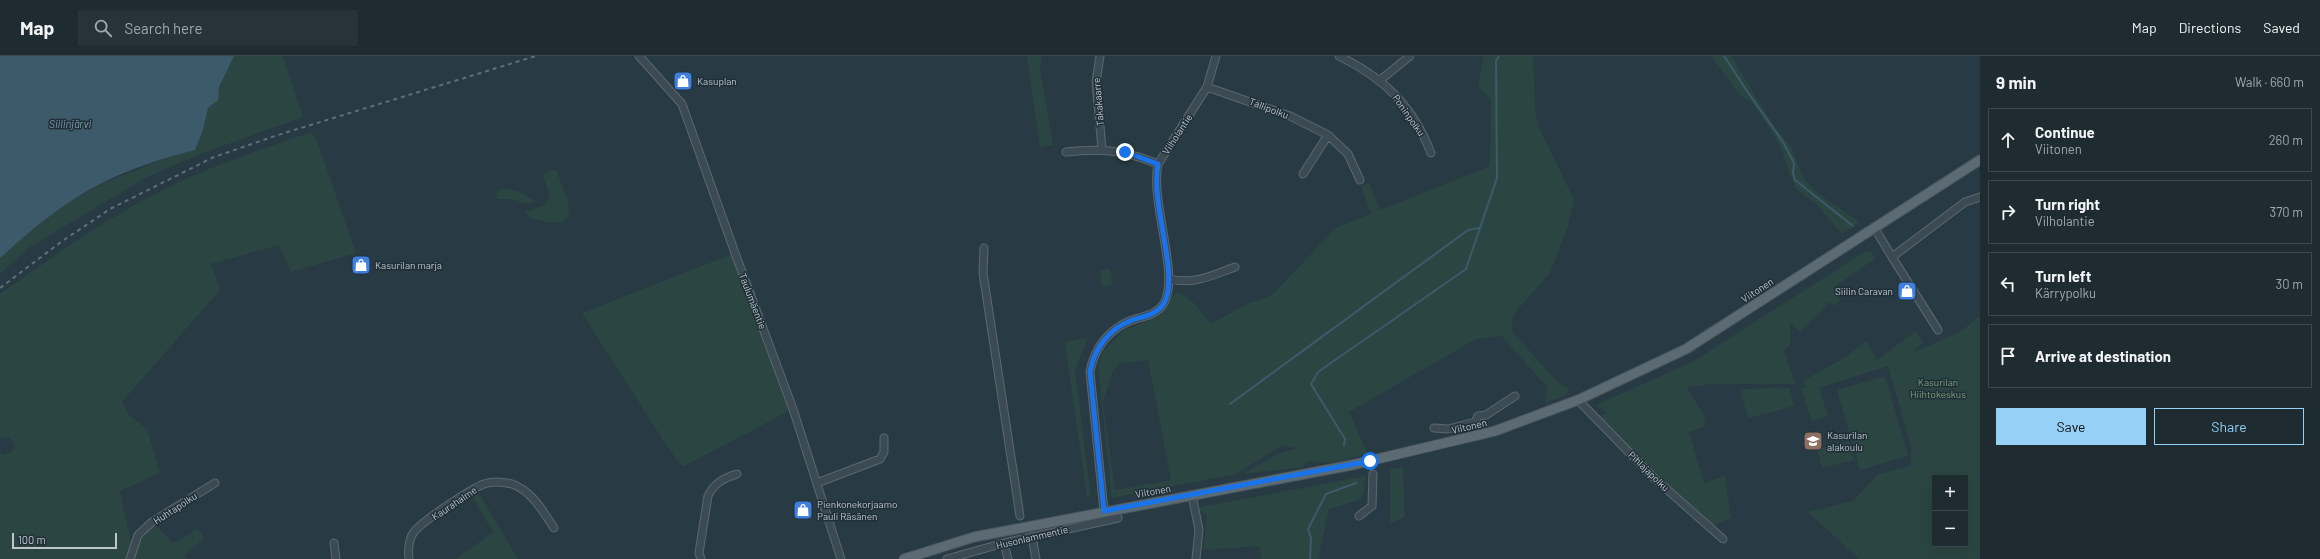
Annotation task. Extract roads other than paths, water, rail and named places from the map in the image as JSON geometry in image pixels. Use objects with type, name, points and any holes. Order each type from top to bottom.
[{"type":"main road","name":"Viitonen","points":[[904,559],[974,537],[1104,511],[1352,465],[1481,435],[1578,400],[1686,349],[1980,160]]},
{"type":"street","name":"Taulumäentie","points":[[640,56],[682,104],[793,409],[841,559]]},
{"type":"street","name":"Takakaarre","points":[[1100,56],[1096,82],[1102,149]]},
{"type":"street","name":"Vilholantie","points":[[1104,511],[1090,372],[1093,356],[1114,330],[1158,310],[1164,303],[1170,279],[1157,195],[1156,175],[1158,164],[1208,87],[1216,56]]},
{"type":"street","name":"Poninpolku","points":[[1339,56],[1379,81],[1393,92],[1410,113],[1424,135],[1431,153]]},
{"type":"street","points":[[1379,81],[1410,56]]},
{"type":"street","name":"Tallipolku","points":[[1208,87],[1290,116],[1328,135],[1348,154],[1360,180]]},
{"type":"street","points":[[1303,174],[1328,135]]},
{"type":"street","points":[[1066,152],[1102,149],[1125,152],[1158,164]]},
{"type":"street","points":[[1892,257],[1965,202],[1980,197]]},
{"type":"street","points":[[1874,227],[1938,330]]},
{"type":"street","points":[[984,248],[982,273],[1020,516]]},
{"type":"street","points":[[1170,279],[1181,282],[1195,281],[1235,267]]},
{"type":"street","points":[[1434,428],[1448,429],[1475,422],[1478,416],[1486,415],[1515,396]]},
{"type":"street","name":"Pihlajapolku","points":[[1578,400],[1654,478],[1723,539]]},
{"type":"street","points":[[1475,422],[1481,435]]},
{"type":"street","points":[[817,483],[880,459],[884,452],[884,438]]},
{"type":"street","points":[[701,559],[699,553],[708,496],[712,488],[723,478],[737,474]]},
{"type":"street","points":[[1359,516],[1372,506],[1373,474]]},
{"type":"street","name":"Huhtapolku","points":[[130,559],[138,535],[152,522],[215,483]]},
{"type":"street","name":"Kaurahalme","points":[[409,559],[409,546],[415,530],[471,490],[485,483],[504,483],[523,489],[537,502],[554,528]]},
{"type":"street","points":[[1192,495],[1199,530],[1196,559]]},
{"type":"street","name":"Husonlammentie","points":[[949,559],[1032,536],[1118,518]]},
{"type":"street","points":[[1032,536],[1036,559]]},
{"type":"street","points":[[334,543],[336,559]]},
{"type":"street","points":[[1004,543],[1008,559]]},
{"type":"water","name":"Siilinjärvi","points":[[0,56],[234,56],[219,87],[218,100],[208,108],[203,130],[195,150],[134,169],[86,191],[60,208],[0,258]]},
{"type":"waterway","points":[[1344,445],[1345,439],[1311,384],[1318,372],[1466,269],[1497,178],[1496,61],[1499,56]]},
{"type":"waterway","points":[[1724,56],[1783,142],[1794,163],[1793,173],[1795,180],[1853,226]]},
{"type":"waterway","points":[[1230,404],[1468,230],[1480,228]]},
{"type":"waterway","points":[[1310,559],[1311,538],[1308,529],[1326,494],[1356,483]]},
{"type":"railway","points":[[0,288],[61,242],[110,209],[214,157],[278,135],[536,56]]},
{"type":"place","name":"Kasuplan","points":[[683,81]]},
{"type":"place","name":"Kasurilan marja","points":[[361,265]]},
{"type":"place","name":"Siilin Caravan","points":[[1907,291]]},
{"type":"place","name":"Kasurilan alakoulu","points":[[1813,441]]},
{"type":"place","name":"Pienkonekorjaamo Pauli Räsänen","points":[[803,510]]},
{"type":"park label","name":"Kasurilan Hiihtokeskus","points":[[1938,388]]}]
